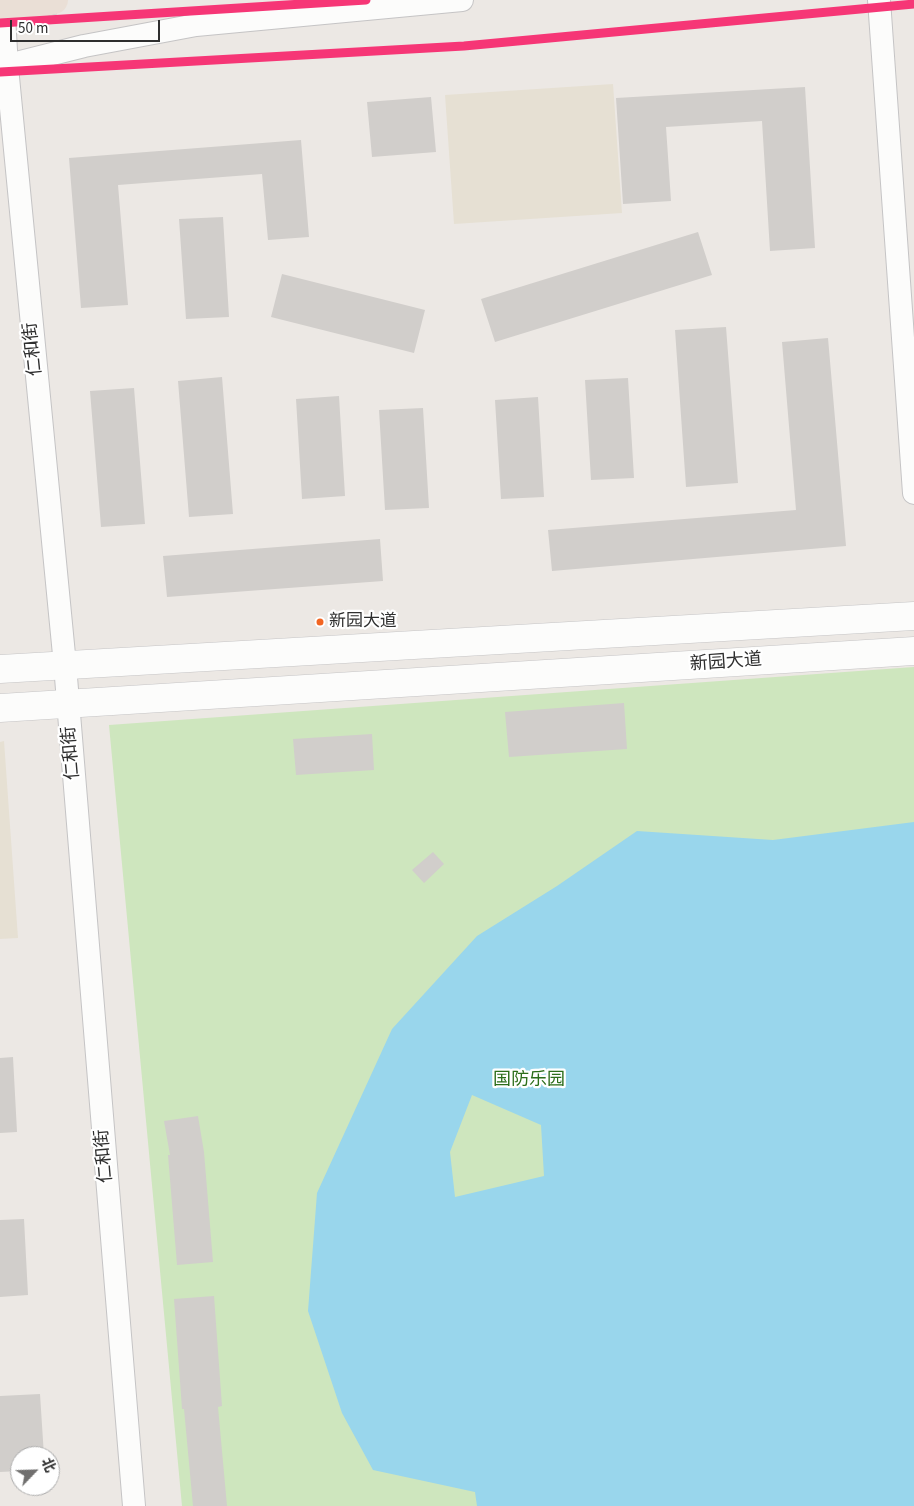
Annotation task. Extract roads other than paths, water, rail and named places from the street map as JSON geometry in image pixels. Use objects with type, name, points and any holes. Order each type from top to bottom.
[{"type":"highway","points":[[0,12],[54,0]]},
{"type":"street","name":"仁和街","points":[[3,0],[3,67],[65,665],[134,1506]]},
{"type":"street","points":[[3,67],[84,46],[196,25],[462,0]]},
{"type":"street","points":[[879,0],[914,493]]},
{"type":"street","name":"新园大道","points":[[0,669],[914,616]]},
{"type":"street","name":"新园大道","points":[[0,708],[914,651]]},
{"type":"water","points":[[914,822],[914,1506],[477,1506],[475,1492],[373,1470],[342,1413],[308,1311],[317,1193],[392,1029],[477,936],[557,886],[637,831],[773,840]],"holes":[[[472,1095],[541,1125],[544,1176],[455,1197],[450,1152]]]},
{"type":"place","name":"新园大道","points":[[320,622]]},
{"type":"park label","name":"国防乐园","points":[[529,1081]]}]
